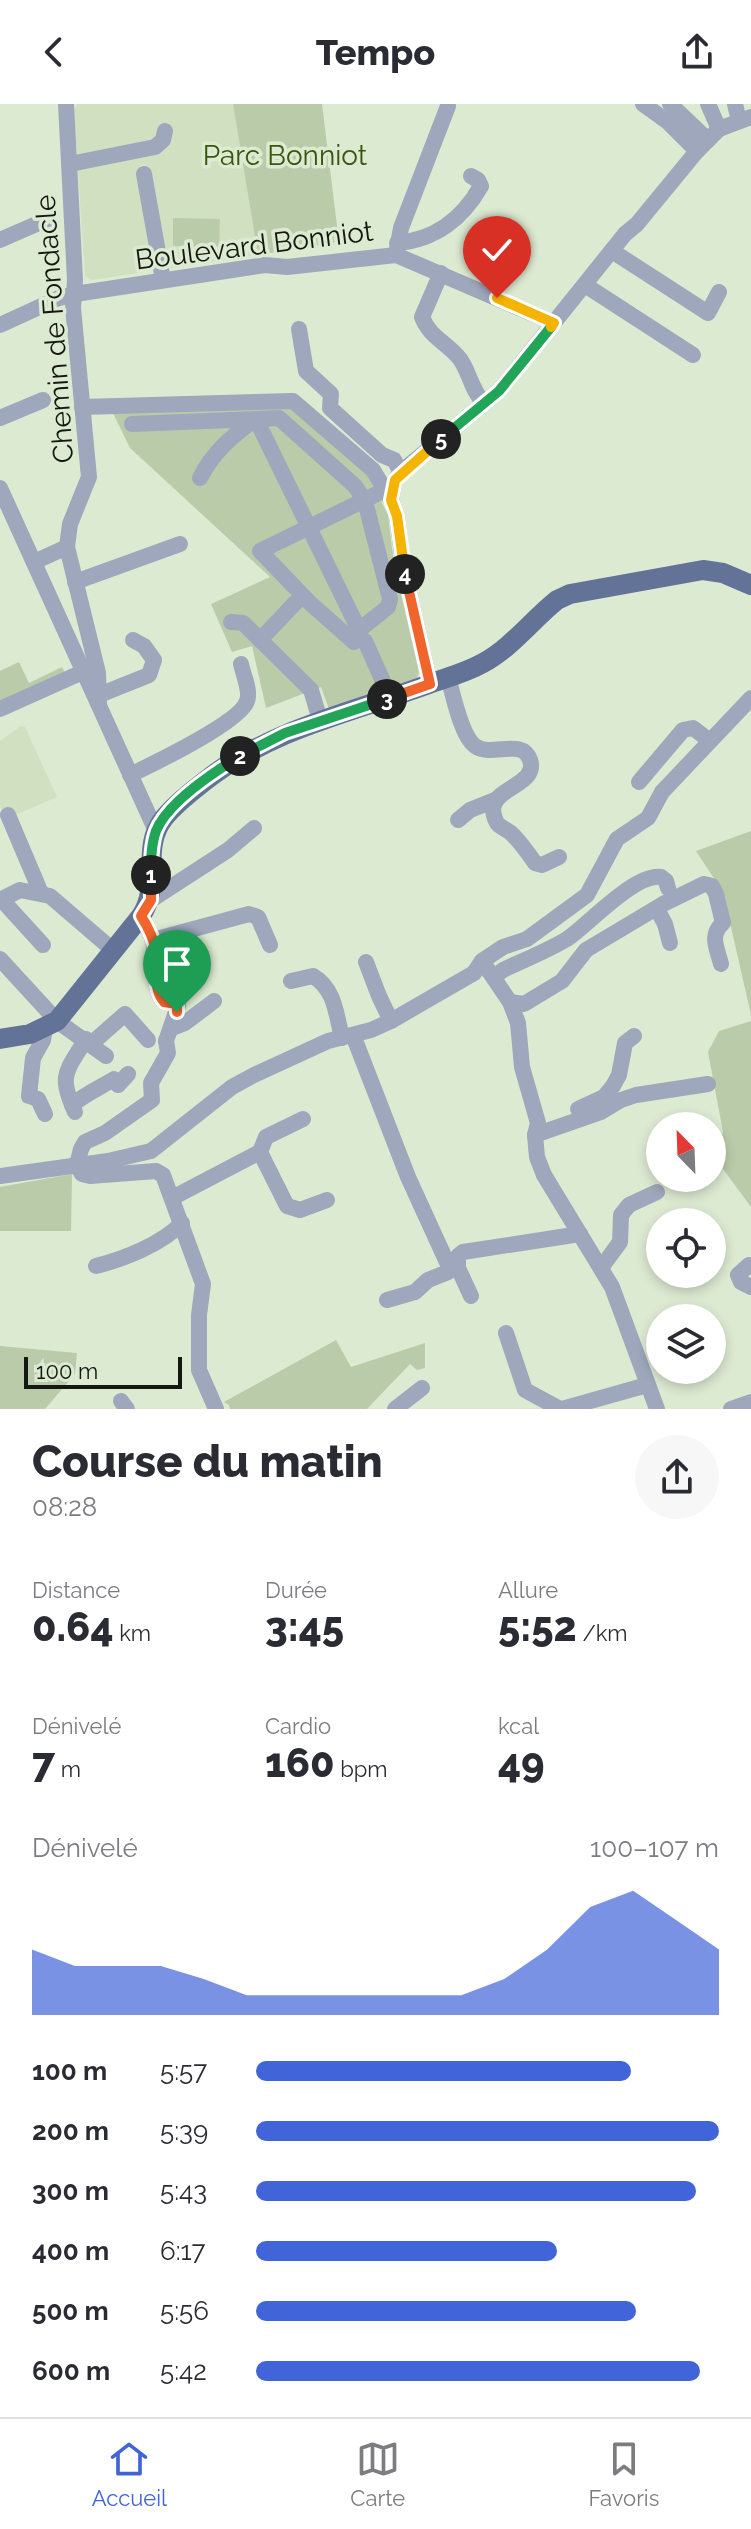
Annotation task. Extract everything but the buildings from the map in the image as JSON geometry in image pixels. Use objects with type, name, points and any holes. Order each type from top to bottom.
[{"type":"main road","points":[[0,1039],[51,1025],[114,951],[146,908],[156,831],[178,802],[237,758],[285,733],[482,664],[496,655],[544,610],[570,594],[703,570],[723,573],[751,585]]},
{"type":"street","name":"Chemin de Fondacle","points":[[66,104],[75,294],[73,308],[89,477],[70,524],[67,547]]},
{"type":"street","points":[[643,104],[668,122],[708,140]]},
{"type":"street","points":[[670,104],[708,140]]},
{"type":"street","points":[[708,104],[708,140]]},
{"type":"street","points":[[373,470],[398,466],[435,444],[520,368],[612,251],[708,140],[745,119],[735,104]]},
{"type":"street","points":[[396,249],[448,106]]},
{"type":"street","points":[[70,164],[155,147],[163,140],[165,131]]},
{"type":"street","points":[[144,174],[163,280]]},
{"type":"street","points":[[396,249],[446,227],[459,216],[481,186],[471,176]]},
{"type":"street","points":[[0,240],[48,219]]},
{"type":"street","name":"Boulevard Bonniot","points":[[0,325],[59,298],[75,294],[265,265],[287,267],[396,249],[441,273],[554,323]]},
{"type":"street","points":[[612,251],[708,313],[719,292]]},
{"type":"street","points":[[441,273],[422,317],[432,335],[460,359],[475,394],[484,403]]},
{"type":"street","points":[[585,285],[693,355]]},
{"type":"street","points":[[299,329],[306,371],[331,394],[330,408],[398,466]]},
{"type":"street","points":[[0,418],[43,400]]},
{"type":"street","points":[[82,407],[293,401],[373,470],[397,516],[404,570],[439,680],[467,736],[475,746],[493,752],[515,748],[525,751],[532,766],[529,774],[495,800],[470,810],[458,820]]},
{"type":"street","points":[[132,424],[279,418],[355,486],[365,501],[390,599],[388,607],[359,630],[256,419]]},
{"type":"street","points":[[200,478],[228,440],[256,419]]},
{"type":"street","points":[[388,495],[398,466]]},
{"type":"street","points":[[0,488],[4,509],[51,597],[156,831]]},
{"type":"street","points":[[388,495],[365,501],[260,551],[310,603],[359,641],[390,697]]},
{"type":"street","points":[[51,597],[75,584],[180,544]]},
{"type":"street","points":[[34,562],[67,547],[98,673],[99,700]]},
{"type":"street","points":[[260,640],[296,602]]},
{"type":"street","points":[[231,622],[243,623],[311,690],[320,720]]},
{"type":"street","points":[[99,700],[149,675],[154,660],[144,646],[133,640]]},
{"type":"street","points":[[130,775],[216,728],[242,710],[248,695],[241,664]]},
{"type":"street","points":[[0,701],[83,667]]},
{"type":"street","points":[[0,709],[83,667]]},
{"type":"street","points":[[0,1176],[132,1157],[151,1151],[232,1087],[300,1054],[391,1021],[474,973],[482,961],[503,947],[527,939],[587,895],[617,839],[648,818],[662,792],[751,698]]},
{"type":"street","points":[[639,782],[683,730],[693,728],[710,741]]},
{"type":"street","points":[[495,800],[493,810],[496,822],[509,831],[518,850],[542,865],[559,857]]},
{"type":"street","points":[[8,815],[41,893]]},
{"type":"street","points":[[216,1409],[199,1370],[199,1315],[203,1284],[160,1172],[90,1176],[82,1174],[77,1165],[85,1142],[105,1133],[152,1100],[151,1083],[173,1038],[178,1006],[175,1002],[160,999],[156,990],[156,952],[146,908],[254,828]]},
{"type":"street","points":[[494,977],[567,939],[604,907],[648,877],[661,877],[668,888]]},
{"type":"street","points":[[510,1002],[524,1004],[562,981],[586,950],[704,884],[712,886],[716,894],[723,923],[713,935],[721,964]]},
{"type":"street","points":[[43,945],[1,900],[20,890],[50,896],[114,951]]},
{"type":"street","points":[[657,909],[670,943]]},
{"type":"street","points":[[153,940],[249,914],[258,917],[270,945]]},
{"type":"street","points":[[0,959],[51,1025],[88,1042],[106,1056]]},
{"type":"street","points":[[482,961],[510,1002],[518,1023],[522,1067],[542,1133],[537,1157],[544,1175],[612,1287],[657,1409]]},
{"type":"street","points":[[366,962],[391,1021]]},
{"type":"street","points":[[291,981],[313,976],[329,990],[450,1269],[428,1280],[415,1292],[387,1300]]},
{"type":"street","points":[[173,1038],[185,1023],[214,1001]]},
{"type":"street","points":[[128,1074],[118,1085],[114,1079],[88,1092],[73,1108],[64,1083],[70,1065],[88,1042],[125,1014],[148,1040]]},
{"type":"street","points":[[45,1114],[38,1099],[29,1096],[33,1058],[51,1025]]},
{"type":"street","points":[[542,1133],[558,1120],[604,1097],[619,1075],[625,1043],[634,1036]]},
{"type":"street","points":[[542,1133],[601,1112],[636,1095],[708,1084]]},
{"type":"street","points":[[172,1198],[235,1166],[303,1119]]},
{"type":"street","points":[[263,1145],[287,1206],[300,1210],[327,1200]]},
{"type":"street","points":[[601,1268],[620,1242],[621,1215],[629,1205],[657,1192]]},
{"type":"street","points":[[96,1266],[168,1236],[182,1223]]},
{"type":"street","points":[[471,1296],[458,1268],[458,1256],[463,1252],[580,1234]]},
{"type":"street","points":[[749,1265],[738,1275],[741,1282],[751,1287]]},
{"type":"street","points":[[506,1333],[525,1390],[561,1409],[647,1385]]},
{"type":"street","points":[[395,1409],[422,1388]]},
{"type":"street","points":[[731,1409],[751,1402]]},
{"type":"shaded area","points":[[77,104],[233,104],[258,255],[172,268],[164,265],[145,164],[140,166],[158,266],[152,271],[92,280],[85,276],[74,111]]},
{"type":"shaded area","points":[[21,726],[25,727],[57,797],[6,819],[0,806],[0,741]]},
{"type":"green space","name":"Parc Bonniot","points":[[233,104],[322,104],[339,242],[258,255]]},
{"type":"green space","points":[[173,218],[220,219],[219,247],[173,246]]},
{"type":"green space","points":[[289,406],[368,474],[388,515],[394,564],[419,672],[416,681],[329,709],[321,687],[266,708],[252,646],[232,652],[211,604],[270,577],[130,448],[113,413]]},
{"type":"green space","points":[[19,662],[29,683],[62,667],[66,675],[0,705],[0,671]]},
{"type":"green space","points":[[751,831],[751,1015],[723,892],[696,851]]},
{"type":"green space","points":[[751,1021],[751,1207],[726,1173],[726,1112],[719,1112],[708,1052],[719,1031]]},
{"type":"green space","points":[[72,1174],[71,1231],[0,1231],[0,1187]]},
{"type":"green space","points":[[336,1340],[351,1367],[425,1343],[425,1368],[417,1370],[410,1364],[367,1409],[230,1409],[224,1402]]},
{"type":"green space","points":[[0,1346],[77,1353],[75,1374],[45,1409],[0,1409]]},
{"type":"route","points":[[177,1012],[177,1004],[164,1002],[156,990],[156,952],[150,930],[141,916],[151,900],[151,857],[156,831],[163,819],[178,802],[215,773],[285,733],[430,684],[404,570],[397,516],[391,500],[395,480],[401,472],[499,391],[554,323],[497,298]]}]
